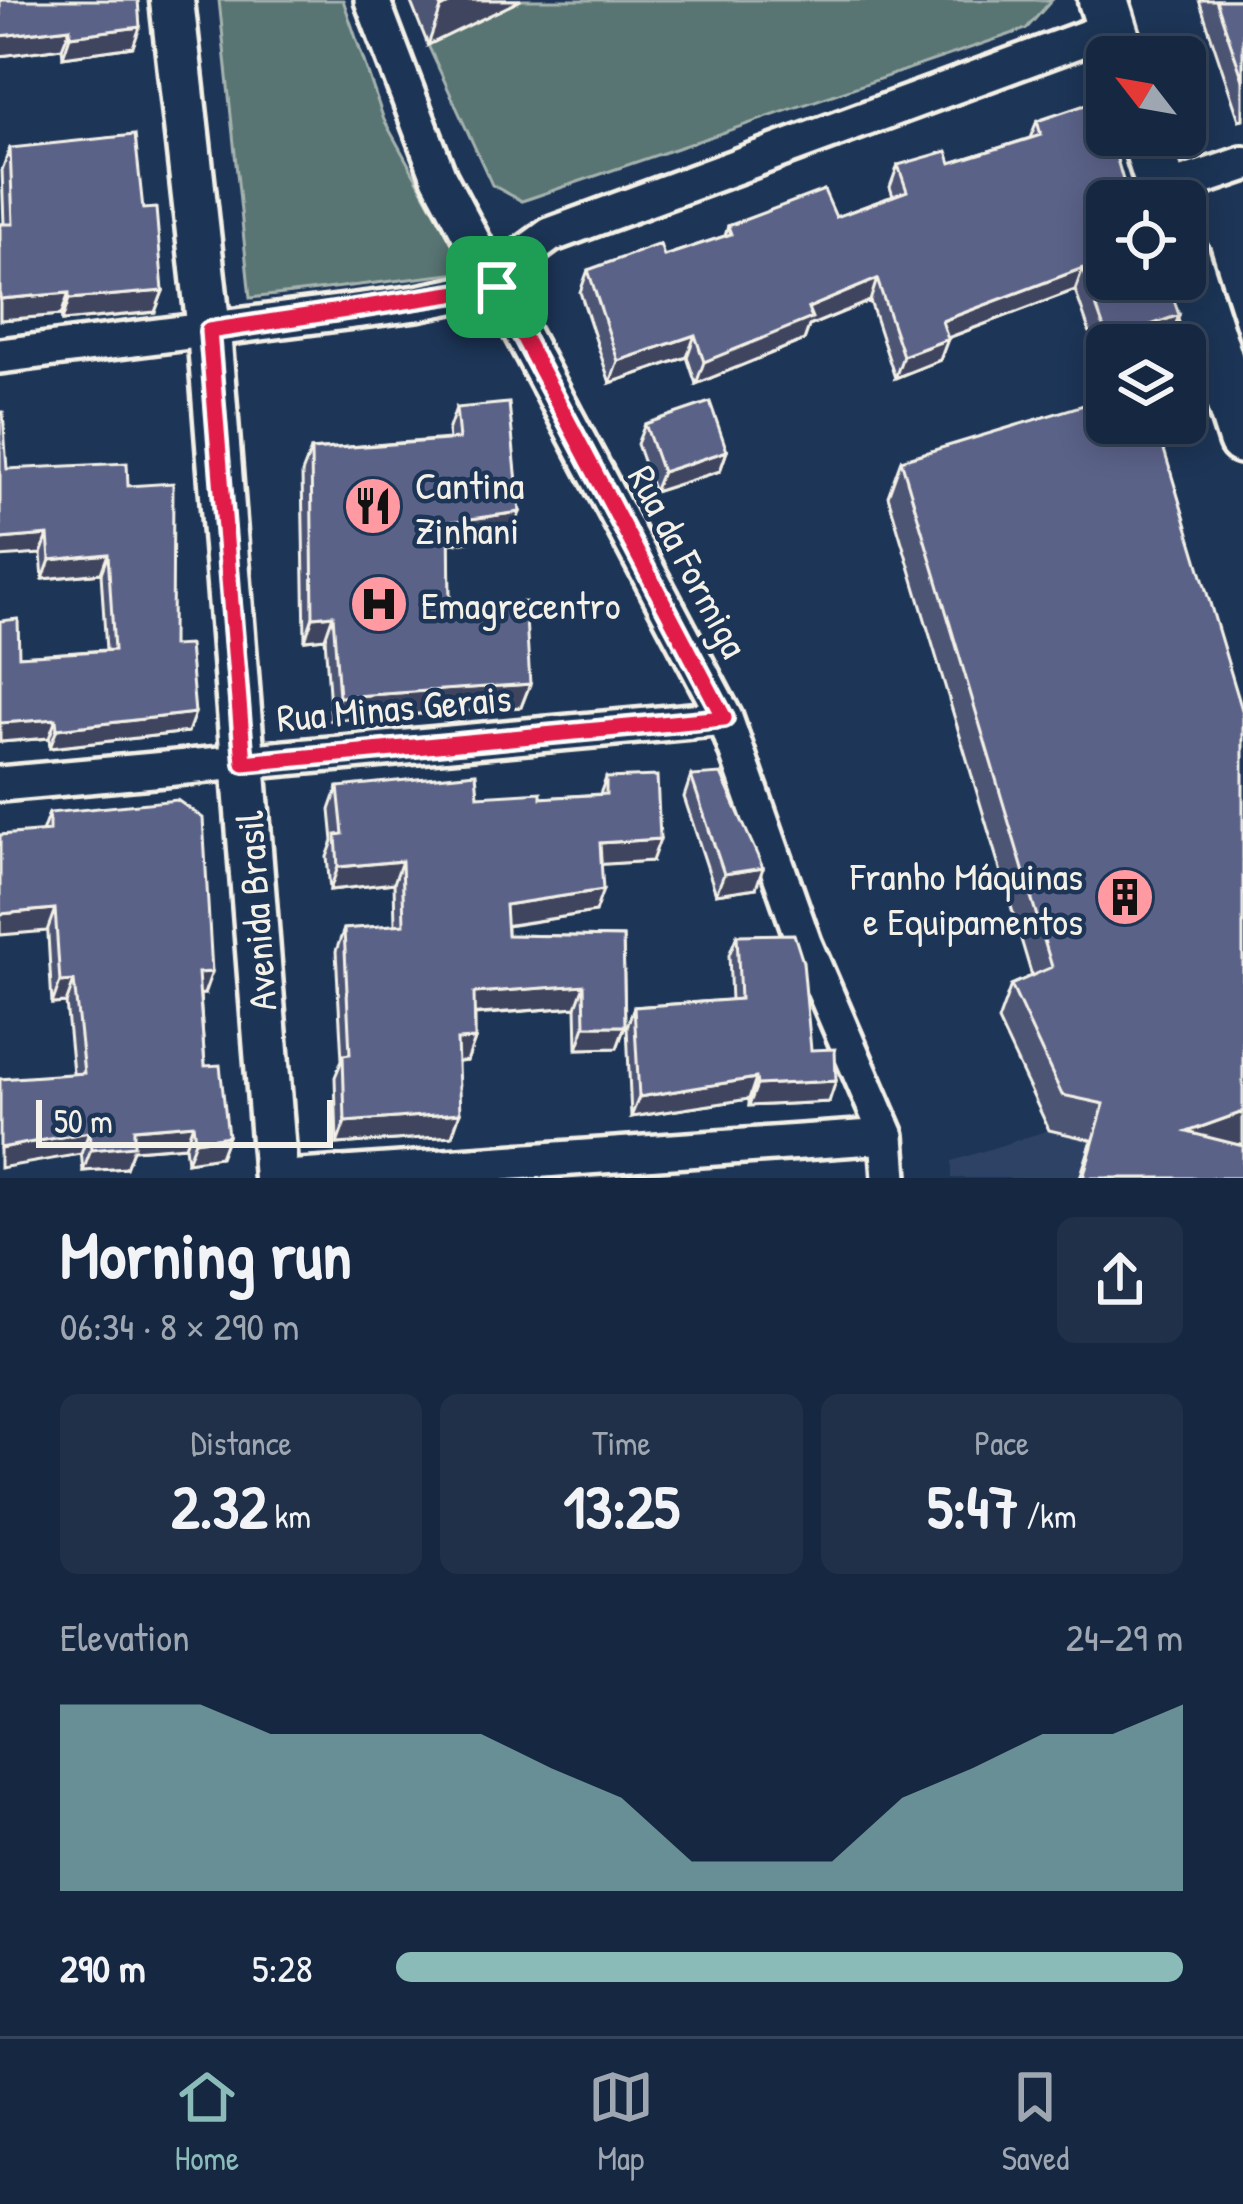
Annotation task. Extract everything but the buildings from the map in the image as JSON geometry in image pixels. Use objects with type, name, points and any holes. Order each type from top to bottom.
[{"type":"main road","points":[[1199,300],[1243,439]]},
{"type":"street","name":"Avenida Brasil","points":[[172,0],[209,331],[276,1178]]},
{"type":"street","name":"Rua da Formiga","points":[[372,0],[439,177],[724,718],[805,943],[887,1136],[890,1178]]},
{"type":"street","points":[[0,356],[209,331],[497,287],[524,254],[550,236],[1112,28]]},
{"type":"street","points":[[1204,180],[1243,164]]},
{"type":"street","name":"Rua Minas Gerais","points":[[0,784],[724,718]]},
{"type":"street","points":[[286,1178],[887,1136]]},
{"type":"shaded area","points":[[1049,1130],[1225,1178],[952,1178],[952,1161]]},
{"type":"green space","points":[[219,0],[343,0],[384,120],[468,272],[250,298]]},
{"type":"green space","points":[[521,0],[1052,0],[1026,29],[522,201],[492,185],[428,45]]},
{"type":"place","name":"Cantina Zinhani","points":[[373,506]]},
{"type":"place","name":"Emagrecentro","points":[[379,604]]},
{"type":"place","name":"Franho Máquinas e Equipamentos","points":[[1125,897]]},
{"type":"route","points":[[497,287],[724,718],[244,763],[209,331],[417,303],[497,287]]}]
